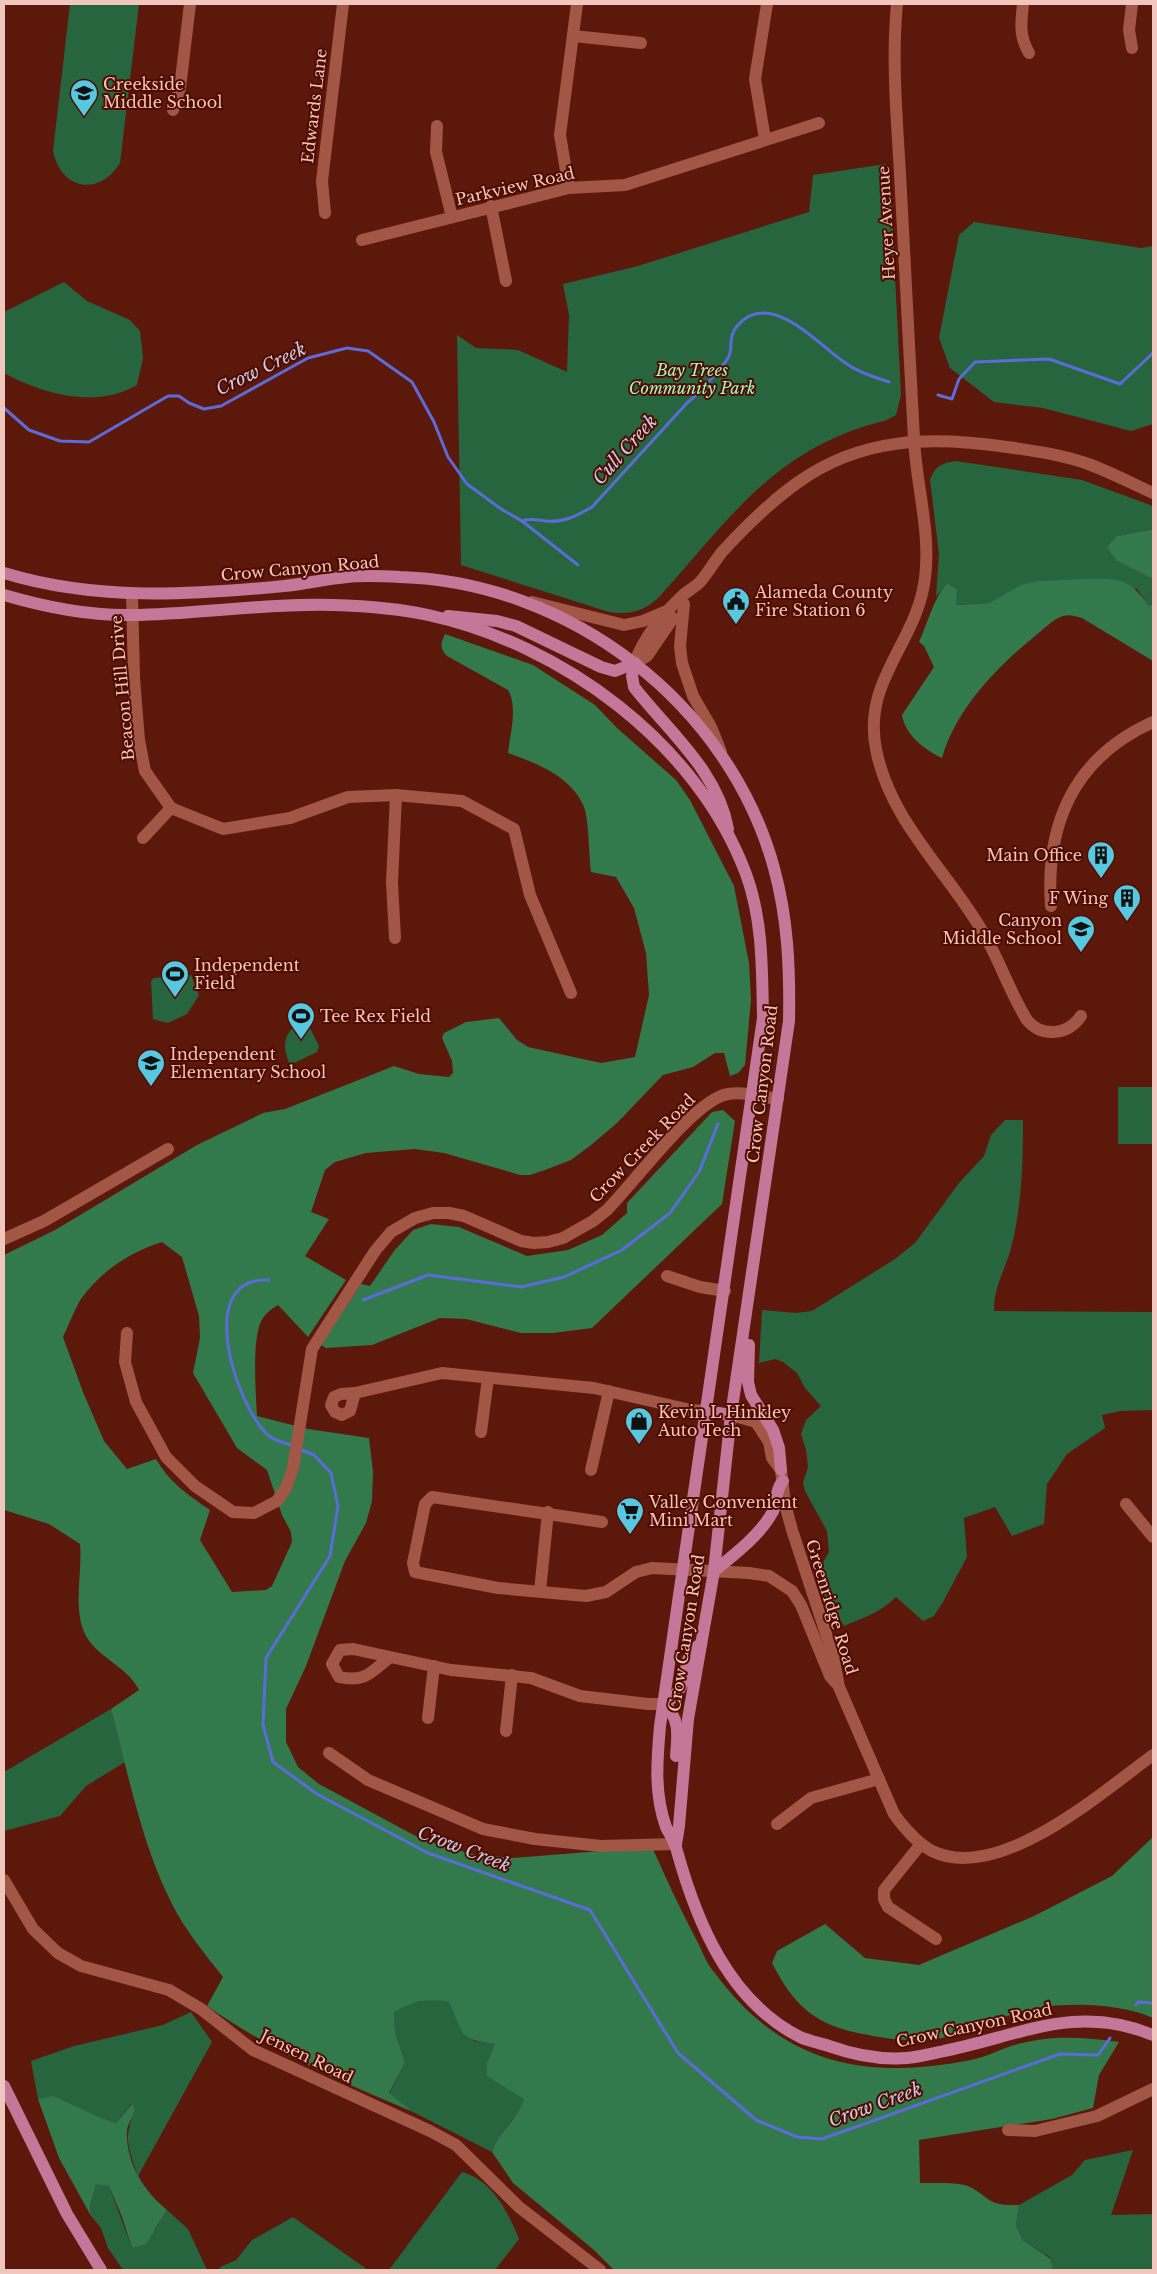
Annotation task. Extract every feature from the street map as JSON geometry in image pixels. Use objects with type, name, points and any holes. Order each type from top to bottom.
[{"type":"main road","name":"Crow Canyon Road","points":[[4,573],[71,589],[132,594],[197,593],[348,577],[402,577],[453,583],[513,597],[576,624],[607,642],[634,663],[686,711],[724,759],[743,793],[766,846],[780,893],[790,970],[789,1022],[731,1415],[714,1571],[688,1719],[676,1844]]},
{"type":"main road","name":"Crow Canyon Road","points":[[4,595],[62,609],[131,615],[328,605],[369,607],[428,615],[487,633],[536,654],[580,678],[615,702],[642,725],[686,771],[705,795],[730,839],[752,896],[762,956],[763,1018],[660,1726],[657,1777],[660,1802],[667,1828],[676,1844],[686,1881],[700,1920],[730,1978],[756,2007],[800,2037],[843,2051],[886,2059],[909,2058],[961,2048],[1041,2025],[1074,2021],[1112,2023],[1153,2035]]},
{"type":"main road","points":[[428,615],[470,617],[516,626],[601,667],[615,671],[634,663]]},
{"type":"main road","points":[[634,663],[632,676],[634,687],[679,738],[706,777],[726,813],[730,839]]},
{"type":"main road","points":[[714,1571],[730,1558],[769,1518],[776,1505],[775,1493],[782,1475],[780,1456],[773,1430],[751,1395],[748,1382],[749,1340],[746,1316]]},
{"type":"main road","points":[[706,1411],[731,1415]]},
{"type":"main road","points":[[681,1799],[676,1759],[676,1720],[672,1711],[664,1704],[676,1696],[684,1686],[689,1656],[694,1648],[701,1644]]},
{"type":"main road","points":[[4,2086],[67,2214],[101,2270]]},
{"type":"street","points":[[173,110],[180,88],[190,4]]},
{"type":"street","name":"Edwards Lane","points":[[325,213],[322,181],[342,4]]},
{"type":"street","points":[[570,188],[560,135],[577,4]]},
{"type":"street","points":[[765,138],[755,80],[767,4]]},
{"type":"street","name":"Heyer Avenue","points":[[897,4],[894,61],[914,441],[926,544],[925,575],[914,620],[877,693],[873,721],[878,762],[891,794],[915,836],[982,930],[1027,1020],[1038,1030],[1059,1032],[1069,1028],[1081,1016]]},
{"type":"street","points":[[1023,4],[1020,27],[1024,44],[1029,53]]},
{"type":"street","points":[[1132,4],[1129,30],[1132,48]]},
{"type":"street","points":[[573,36],[640,43]]},
{"type":"street","name":"Parkview Road","points":[[362,240],[491,206],[570,188],[625,185],[765,138],[819,123]]},
{"type":"street","points":[[437,126],[436,152],[452,217]]},
{"type":"street","points":[[491,206],[506,281]]},
{"type":"street","points":[[634,663],[647,656],[686,598],[748,525],[765,508],[798,482],[847,455],[880,446],[914,441],[996,445],[1063,457],[1092,466],[1153,493]]},
{"type":"street","name":"Beacon Hill Drive","points":[[132,594],[131,615],[139,740],[145,771],[171,808]]},
{"type":"street","points":[[634,663],[639,649],[671,609],[684,594],[686,598]]},
{"type":"street","points":[[513,597],[624,625],[643,621],[671,609]]},
{"type":"street","points":[[686,598],[680,646],[682,663],[693,696],[711,727],[724,759]]},
{"type":"street","points":[[1051,906],[1049,881],[1052,849],[1062,813],[1069,798],[1090,767],[1102,754],[1137,729],[1153,722]]},
{"type":"street","points":[[396,795],[392,883],[396,938]]},
{"type":"street","points":[[143,838],[171,808],[223,829],[290,818],[348,797],[396,795],[462,801],[514,829],[530,894],[571,993]]},
{"type":"street","name":"Crow Creek Road","points":[[127,1332],[125,1362],[136,1402],[166,1457],[195,1486],[233,1512],[254,1513],[277,1501],[286,1488],[293,1468],[312,1349],[375,1251],[391,1232],[415,1218],[433,1213],[448,1213],[464,1216],[521,1241],[534,1243],[562,1238],[593,1221],[607,1210],[680,1128],[715,1097],[729,1094],[778,1099]]},
{"type":"street","points":[[4,1239],[44,1221],[168,1149]]},
{"type":"street","points":[[667,1276],[700,1287],[724,1291]]},
{"type":"street","points":[[355,1393],[442,1373],[609,1391],[691,1410],[706,1411]]},
{"type":"street","points":[[481,1432],[488,1378]]},
{"type":"street","points":[[591,1470],[609,1391]]},
{"type":"street","name":"Greenridge Road","points":[[731,1415],[756,1422],[770,1442],[772,1458],[782,1475],[792,1530],[833,1656],[839,1687],[854,1726],[880,1779],[894,1814],[907,1832],[921,1844],[945,1856],[959,1857],[983,1856],[1012,1848],[1050,1828],[1153,1755]]},
{"type":"street","name":"Greenridge Road","points":[[548,1512],[432,1497],[425,1504],[413,1563],[415,1572],[498,1588],[597,1595],[614,1587],[636,1572],[647,1569],[714,1571],[769,1576],[792,1591],[801,1605],[830,1676],[839,1687]]},
{"type":"street","points":[[1126,1504],[1153,1537]]},
{"type":"street","points":[[540,1591],[548,1512],[602,1522]]},
{"type":"street","points":[[389,1658],[434,1666],[512,1675],[548,1683],[580,1696],[648,1704],[664,1704]]},
{"type":"street","points":[[428,1718],[434,1666]]},
{"type":"street","points":[[506,1731],[512,1675]]},
{"type":"street","points":[[329,1753],[368,1780],[483,1829],[535,1839],[593,1845],[676,1844]]},
{"type":"street","points":[[777,1824],[812,1798],[880,1779]]},
{"type":"street","points":[[921,1844],[884,1890],[884,1899],[888,1907],[936,1939]]},
{"type":"street","name":"Jensen Road","points":[[4,1880],[33,1928],[58,1953],[81,1966],[169,1990],[201,2009],[253,2050],[430,2131],[456,2145],[519,2207],[600,2270]]},
{"type":"street","points":[[1008,2130],[1036,2131],[1096,2116],[1153,2089]]},
{"type":"green space","points":[[70,4],[139,4],[120,163],[102,181],[92,184],[72,181],[57,164],[53,151]]},
{"type":"green space","name":"Bay Trees Community Park","points":[[886,164],[891,196],[901,395],[896,415],[887,420],[848,432],[815,448],[785,467],[734,512],[660,596],[649,605],[637,611],[624,613],[609,612],[461,565],[457,335],[476,348],[518,350],[567,372],[569,315],[563,284],[638,266],[809,212],[813,175]]},
{"type":"green space","points":[[974,222],[1141,248],[1153,246],[1153,424],[1131,431],[1043,408],[994,402],[950,368],[939,338],[959,235]]},
{"type":"green space","points":[[64,282],[87,301],[130,320],[140,331],[143,358],[137,385],[121,392],[104,396],[70,396],[35,387],[4,373],[4,312]]},
{"type":"green space","points":[[956,461],[1082,480],[1153,506],[1153,529],[1117,536],[1117,561],[1153,579],[1153,604],[1149,606],[1137,589],[1002,596],[989,603],[955,605],[957,589],[947,583],[936,597],[939,554],[930,480],[934,471],[940,466]]},
{"type":"green space","points":[[1153,529],[1153,579],[1117,561],[1107,547],[1117,536]]},
{"type":"green space","points":[[1113,579],[1120,581],[1134,589],[1149,606],[1153,604],[1153,661],[1082,618],[1070,615],[1059,617],[1020,648],[979,691],[957,723],[948,740],[942,758],[929,751],[911,735],[902,715],[934,667],[924,646],[919,642],[934,604],[947,583],[957,589],[956,605],[989,603],[1021,585],[1039,581]]},
{"type":"green space","points":[[445,634],[533,665],[595,705],[617,728],[676,780],[690,800],[734,886],[749,963],[751,1000],[745,1065],[738,1073],[730,1076],[724,1053],[715,1053],[693,1067],[663,1075],[617,1123],[591,1145],[571,1160],[530,1175],[520,1175],[444,1153],[415,1149],[366,1153],[335,1162],[325,1170],[311,1212],[329,1219],[305,1256],[346,1280],[308,1337],[278,1305],[263,1318],[259,1326],[256,1351],[257,1416],[308,1429],[369,1438],[373,1472],[372,1501],[366,1523],[345,1561],[306,1666],[286,1709],[286,1742],[298,1767],[319,1784],[423,1840],[472,1854],[513,1858],[652,1847],[706,1961],[714,1972],[740,2003],[768,2028],[797,2046],[828,2058],[860,2066],[895,2068],[932,2066],[977,2059],[1012,2046],[1043,2039],[1081,2038],[1119,2042],[1099,2075],[1093,2108],[1052,2119],[919,2140],[920,2183],[964,2185],[976,2190],[995,2203],[1019,2205],[1016,2226],[1023,2240],[1051,2259],[1053,2270],[614,2270],[594,2250],[513,2183],[492,2152],[499,2137],[517,2114],[524,2099],[487,2076],[487,2062],[495,2044],[467,2037],[460,2028],[449,2002],[421,2001],[407,2005],[394,2012],[395,2031],[405,2063],[389,2093],[413,2112],[307,2065],[257,2038],[207,2006],[223,1977],[195,1941],[176,1912],[151,1856],[111,1709],[139,1690],[129,1676],[96,1649],[84,1632],[80,1620],[79,1607],[80,1544],[49,1524],[4,1510],[4,1255],[55,1230],[197,1145],[263,1113],[285,1109],[394,1066],[419,1074],[449,1077],[453,1073],[452,1061],[442,1038],[444,1033],[466,1022],[499,1018],[517,1040],[528,1047],[601,1063],[635,1057],[649,995],[646,953],[634,908],[616,877],[591,872],[586,813],[578,796],[571,787],[552,772],[508,753],[513,712],[508,690],[447,656],[442,648]],"holes":[[[162,1242],[182,1257],[199,1316],[200,1338],[193,1373],[237,1448],[267,1470],[282,1515],[291,1532],[292,1542],[272,1586],[266,1590],[232,1592],[200,1540],[210,1510],[173,1482],[156,1459],[127,1469],[104,1441],[83,1392],[63,1337],[81,1299],[107,1271],[117,1264],[139,1251]]]},
{"type":"green space","name":"Independent Field","points":[[191,975],[199,995],[187,1014],[168,1023],[153,1019],[151,981],[154,978]]},
{"type":"green space","name":"Tee Rex Field","points":[[305,1018],[319,1046],[317,1052],[290,1065],[285,1050],[286,1038],[293,1028]]},
{"type":"green space","points":[[1118,1087],[1153,1087],[1153,1144],[1118,1144]]},
{"type":"green space","points":[[723,1110],[735,1121],[722,1204],[592,1328],[553,1333],[521,1333],[466,1319],[440,1318],[372,1345],[326,1348],[321,1345],[361,1284],[370,1286],[394,1251],[413,1230],[431,1224],[459,1227],[527,1256],[568,1250],[602,1235],[627,1213],[627,1203],[712,1112]]},
{"type":"green space","points":[[1005,1120],[1023,1120],[1022,1168],[1018,1217],[1009,1256],[996,1293],[994,1311],[1153,1312],[1153,1410],[1120,1411],[1102,1415],[1105,1428],[1067,1454],[1047,1484],[1044,1524],[1012,1536],[995,1507],[964,1518],[967,1557],[934,1616],[923,1621],[896,1597],[878,1611],[844,1626],[827,1603],[822,1591],[818,1571],[829,1552],[827,1531],[805,1491],[803,1483],[808,1467],[806,1450],[801,1434],[806,1420],[821,1406],[805,1388],[797,1373],[783,1362],[775,1359],[759,1363],[762,1310],[796,1313],[812,1311],[895,1259],[915,1243],[959,1183],[984,1156],[991,1135]]},
{"type":"green space","points":[[111,1709],[125,1762],[86,1786],[60,1816],[4,1831],[4,1772]]},
{"type":"green space","points":[[1153,1837],[1153,2018],[1141,2013],[1096,2005],[1050,2006],[1024,2011],[961,2033],[935,2039],[907,2040],[881,2037],[846,2030],[819,2019],[798,2002],[780,1978],[772,1963],[777,1951],[825,1924],[865,1958],[919,1965],[1034,1916],[1112,1876]]},
{"type":"green space","points":[[434,1999],[449,2002],[474,2041],[495,2044],[487,2062],[525,2099],[517,2114],[499,2137],[492,2152],[413,2112],[389,2094],[405,2063],[395,2031],[394,2011],[407,2004]]},
{"type":"green space","points":[[191,2012],[212,2042],[138,2176],[128,2143],[129,2128],[135,2110],[131,2104],[116,2123],[99,2119],[63,2100],[56,2098],[38,2099],[31,2061],[74,2046],[163,2025]]},
{"type":"green space","points":[[53,2096],[116,2123],[132,2104],[135,2110],[128,2127],[127,2143],[133,2165],[144,2185],[167,2210],[146,2244],[132,2248],[109,2186],[96,2184],[90,2207],[91,2216],[59,2158],[38,2099]]},
{"type":"green space","points":[[1133,2150],[1111,2215],[1153,2214],[1153,2270],[1053,2270],[1051,2258],[1023,2240],[1016,2226],[1019,2205],[1072,2175],[1085,2160]]},
{"type":"green space","points":[[462,2172],[482,2182],[498,2198],[510,2218],[519,2239],[495,2270],[389,2270]]},
{"type":"green space","points":[[96,2183],[109,2186],[132,2248],[155,2230],[167,2210],[188,2229],[207,2270],[123,2270],[108,2248],[101,2228],[91,2216],[90,2207]]},
{"type":"green space","points":[[293,2217],[368,2270],[219,2270],[220,2267],[236,2260],[252,2240]]},
{"type":"waterway","name":"Cull Creek","points":[[522,521],[531,519],[546,521],[565,520],[592,507],[720,368],[730,355],[731,339],[734,330],[750,316],[764,313],[779,316],[809,334],[852,367],[889,382]]},
{"type":"waterway","name":"Crow Creek","points":[[4,408],[29,430],[60,441],[89,442],[168,396],[179,396],[189,403],[204,409],[221,406],[308,358],[347,348],[368,351],[412,382],[434,422],[448,457],[467,484],[501,509],[522,521],[578,565]]},
{"type":"waterway","name":"Cull Creek","points":[[938,395],[952,399],[959,379],[975,362],[1049,359],[1120,384],[1153,353]]},
{"type":"waterway","name":"Crow Creek","points":[[363,1300],[428,1275],[521,1287],[564,1277],[622,1250],[670,1213],[699,1172],[718,1124]]},
{"type":"waterway","name":"Crow Creek","points":[[269,1280],[246,1284],[232,1299],[227,1320],[228,1346],[234,1373],[244,1399],[256,1421],[271,1438],[294,1446]]},
{"type":"waterway","name":"Crow Creek","points":[[299,1449],[314,1455],[331,1473],[338,1506],[330,1556],[266,1658],[263,1725],[273,1762],[317,1794],[428,1853],[590,1910],[678,2053],[756,2120],[797,2137],[822,2139],[1060,2054],[1098,2055],[1110,2038]]},
{"type":"waterway","name":"Crow Creek","points":[[1136,2005],[1138,2002],[1153,2003]]},
{"type":"place","name":"Creekside Middle School","points":[[84,117]]},
{"type":"place","name":"Alameda County Fire Station 6","points":[[736,625]]},
{"type":"place","name":"Main Office","points":[[1101,879]]},
{"type":"place","name":"F Wing","points":[[1127,922]]},
{"type":"place","name":"Canyon Middle School","points":[[1081,953]]},
{"type":"place","name":"Independent Field","points":[[175,998]]},
{"type":"place","name":"Tee Rex Field","points":[[301,1040]]},
{"type":"place","name":"Independent Elementary School","points":[[151,1087]]},
{"type":"place","name":"Kevin L Hinkley Auto Tech","points":[[639,1445]]},
{"type":"place","name":"Valley Convenient Mini Mart","points":[[630,1535]]}]
